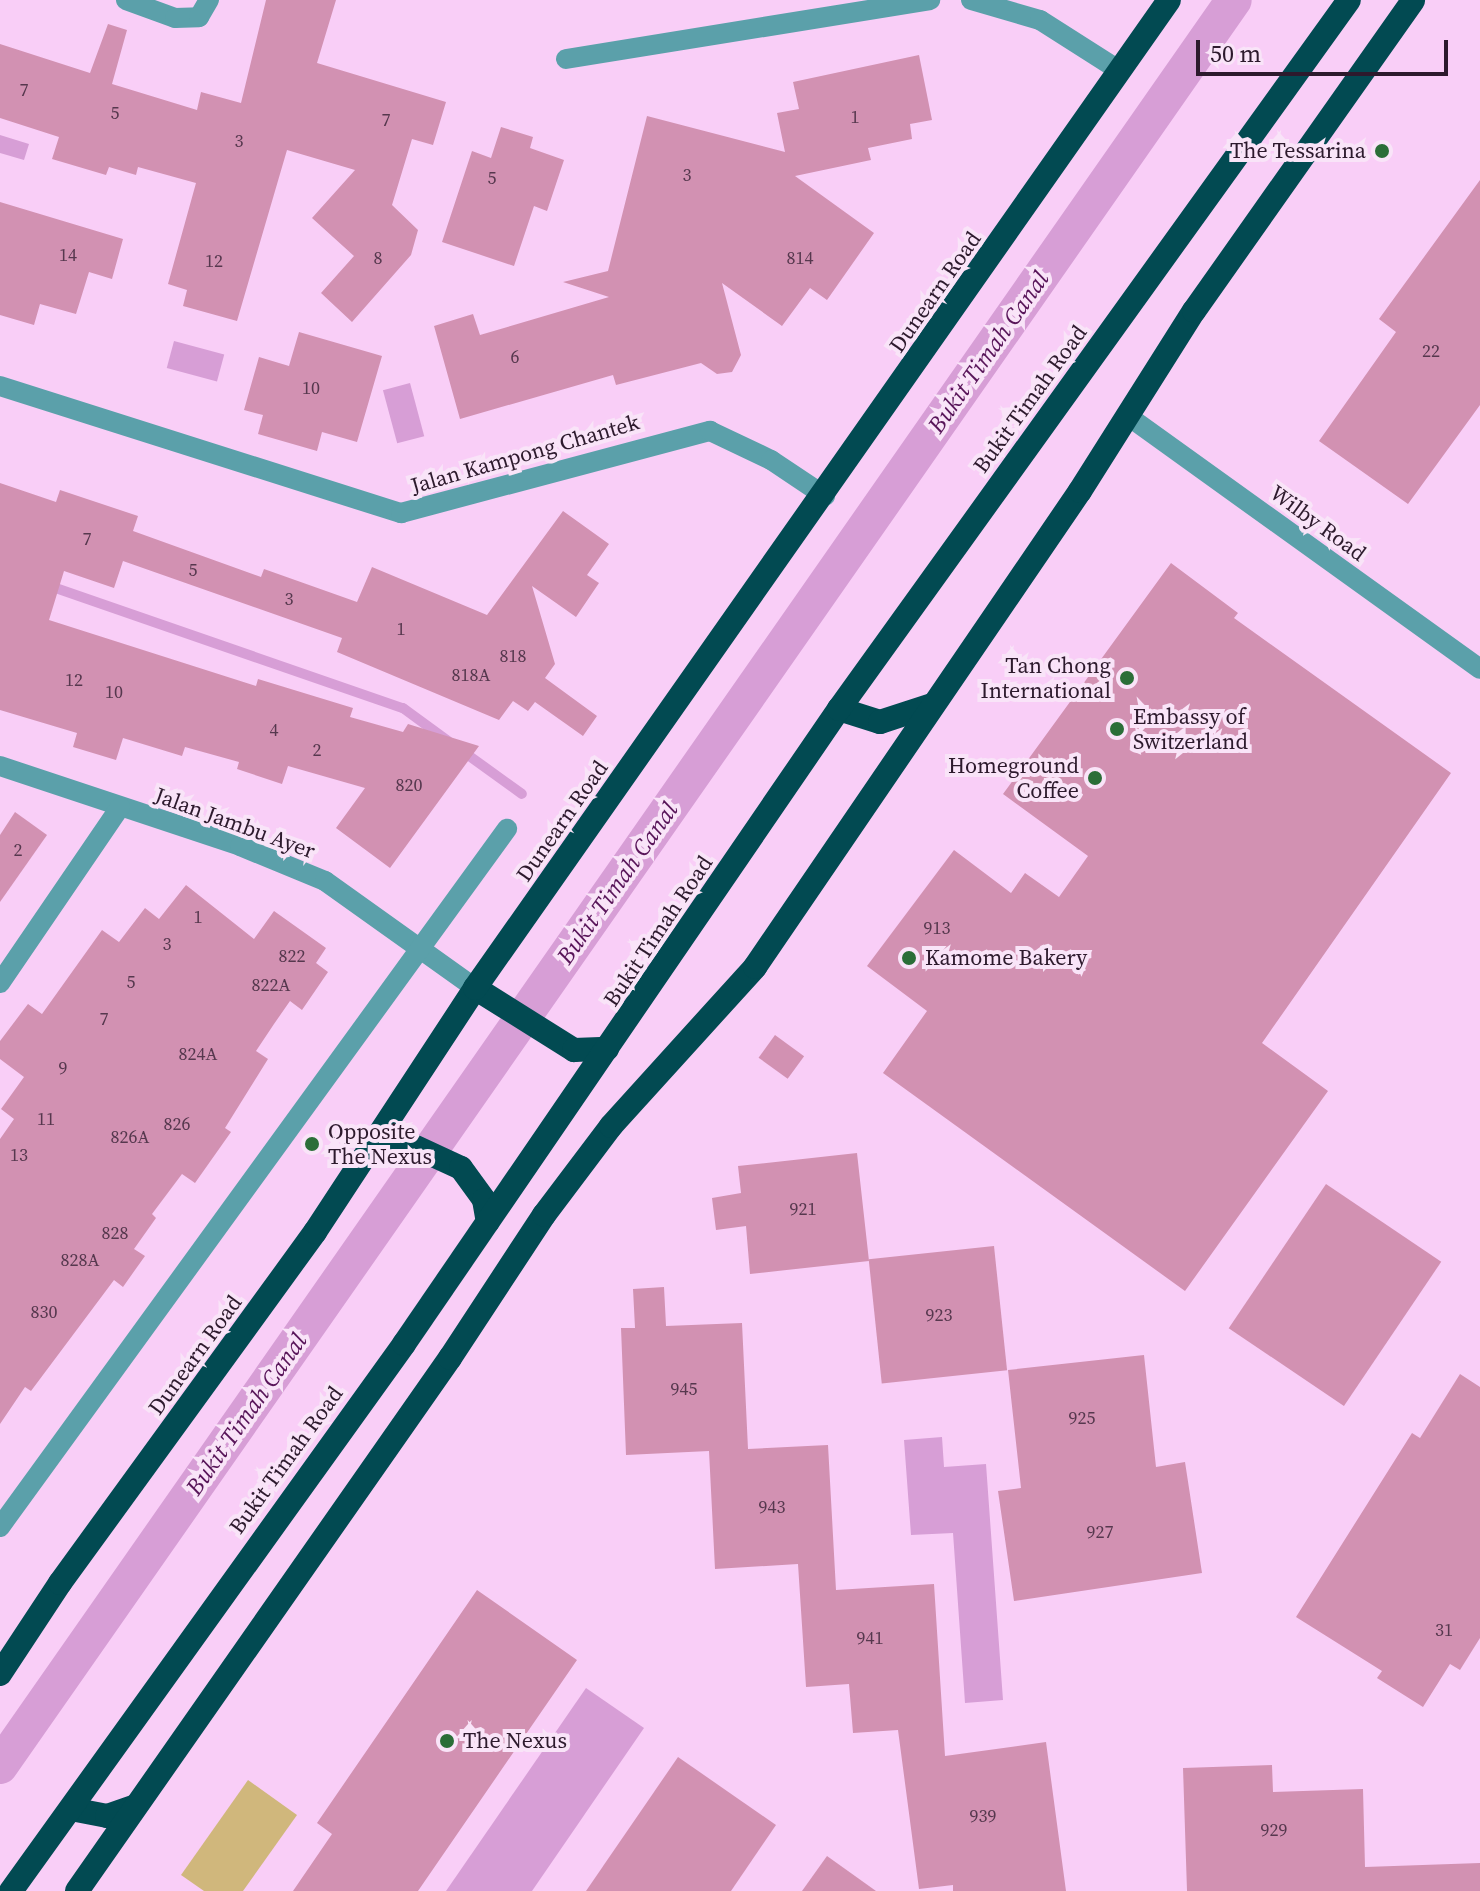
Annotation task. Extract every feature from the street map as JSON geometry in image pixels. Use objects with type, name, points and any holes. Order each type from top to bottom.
[{"type":"highway","name":"Dunearn Road","points":[[0,1674],[368,1151],[475,988],[825,496],[1169,0]]},
{"type":"highway","name":"Bukit Timah Road","points":[[11,1891],[488,1222],[839,709],[1349,0]]},
{"type":"highway","points":[[77,1891],[450,1358],[544,1215],[611,1126],[755,967],[905,752],[932,705],[1128,416],[1194,311],[1413,0]]},
{"type":"highway","points":[[839,709],[880,722],[932,705]]},
{"type":"highway","points":[[475,988],[574,1050],[591,1054],[607,1049]]},
{"type":"highway","points":[[368,1151],[409,1144],[461,1168],[484,1200],[488,1222]]},
{"type":"highway","points":[[71,1809],[107,1816],[133,1807]]},
{"type":"street","points":[[126,0],[175,18],[199,17],[209,0]]},
{"type":"street","points":[[566,59],[930,0]]},
{"type":"street","points":[[971,0],[1040,20],[1120,71]]},
{"type":"street","name":"Jalan Kampong Chantek","points":[[0,386],[392,512],[710,431],[771,460],[825,496]]},
{"type":"street","name":"Wilby Road","points":[[1128,416],[1480,669]]},
{"type":"street","name":"Jalan Jambu Ayer","points":[[0,766],[240,846],[325,881],[423,946],[475,988]]},
{"type":"street","points":[[0,983],[120,807]]},
{"type":"street","name":"Dunearn Road","points":[[0,1527],[507,829]]},
{"type":"shaded area","points":[[0,135],[29,144],[24,160],[0,153]]},
{"type":"shaded area","points":[[174,341],[224,354],[217,382],[167,368]]},
{"type":"shaded area","points":[[410,383],[424,436],[397,443],[383,390]]},
{"type":"shaded area","points":[[942,1437],[944,1467],[986,1464],[1003,1700],[965,1703],[953,1533],[911,1535],[904,1440]]},
{"type":"shaded area","points":[[586,1688],[644,1728],[532,1891],[446,1891]]},
{"type":"shaded area","points":[[248,1780],[297,1815],[243,1891],[204,1891],[181,1875]]},
{"type":"building","points":[[266,0],[336,0],[317,63],[446,102],[433,145],[412,139],[392,205],[418,230],[411,255],[352,322],[321,293],[354,256],[312,218],[355,170],[287,150],[237,321],[183,306],[187,290],[168,284],[196,183],[138,167],[136,175],[109,167],[106,175],[52,159],[59,137],[0,118],[0,44],[90,73],[108,24],[127,30],[112,84],[197,110],[201,92],[241,103]]},
{"type":"building","points":[[919,55],[932,120],[910,124],[912,139],[868,148],[871,160],[795,176],[874,233],[827,300],[810,288],[782,326],[722,283],[741,355],[732,372],[717,374],[701,363],[616,385],[613,375],[460,419],[434,326],[473,314],[480,335],[609,297],[563,282],[608,271],[647,116],[785,152],[777,113],[799,109],[793,82]]},
{"type":"building","points":[[501,127],[533,137],[530,148],[564,160],[547,211],[534,206],[514,266],[442,242],[472,151],[491,158]]},
{"type":"building","points":[[1480,180],[1480,405],[1408,504],[1319,441],[1396,332],[1379,319]]},
{"type":"building","points":[[0,202],[123,239],[112,279],[89,272],[76,314],[40,304],[34,325],[0,315]]},
{"type":"building","points":[[299,332],[382,356],[357,442],[322,432],[317,451],[258,434],[263,415],[244,410],[259,357],[289,366]]},
{"type":"building","points":[[0,483],[56,502],[60,490],[138,516],[133,531],[261,577],[264,569],[357,602],[372,567],[487,615],[563,511],[609,544],[587,575],[599,583],[576,617],[532,586],[555,664],[545,678],[597,716],[583,736],[535,702],[528,711],[513,701],[499,720],[337,652],[342,638],[123,561],[114,588],[64,571],[49,620],[256,686],[258,679],[353,708],[350,717],[403,732],[408,724],[479,746],[390,868],[336,828],[365,788],[288,766],[282,784],[237,769],[239,762],[185,747],[182,756],[123,738],[116,760],[73,747],[77,733],[0,710]]},
{"type":"building","points":[[1171,563],[1238,613],[1234,618],[1451,773],[1262,1043],[1328,1091],[1185,1291],[883,1073],[927,1011],[867,966],[954,850],[1011,893],[1025,873],[1059,897],[1088,856],[1003,794]]},
{"type":"building","points":[[15,812],[47,835],[0,902],[0,835]]},
{"type":"building","points":[[186,885],[254,939],[274,911],[326,948],[316,963],[328,972],[302,1010],[290,1001],[256,1051],[268,1059],[225,1128],[231,1132],[195,1183],[182,1174],[152,1214],[156,1218],[134,1249],[145,1256],[123,1287],[114,1280],[31,1391],[25,1387],[0,1424],[0,1139],[14,1119],[1,1109],[24,1077],[0,1059],[0,1041],[28,1004],[42,1014],[102,930],[119,942],[145,908],[159,919]]},
{"type":"building","points":[[775,1035],[804,1056],[788,1079],[759,1058]]},
{"type":"building","points":[[857,1153],[869,1261],[750,1274],[746,1226],[716,1230],[712,1198],[741,1193],[738,1166]]},
{"type":"building","points":[[1326,1184],[1441,1262],[1344,1406],[1229,1328]]},
{"type":"building","points":[[994,1246],[1007,1370],[882,1383],[869,1259]]},
{"type":"building","points":[[664,1287],[666,1326],[742,1323],[748,1449],[828,1445],[836,1590],[934,1584],[945,1756],[1046,1742],[1066,1891],[953,1891],[953,1885],[919,1889],[898,1730],[853,1733],[849,1684],[806,1687],[798,1564],[715,1569],[709,1451],[626,1455],[621,1328],[635,1328],[633,1289]]},
{"type":"building","points":[[1144,1355],[1156,1467],[1185,1462],[1202,1573],[1014,1601],[998,1491],[1021,1488],[1008,1370]]},
{"type":"building","points":[[1460,1374],[1480,1387],[1480,1638],[1460,1670],[1450,1664],[1423,1707],[1377,1678],[1382,1671],[1296,1617],[1412,1433],[1420,1438]]},
{"type":"building","name":"The Nexus","points":[[477,1590],[577,1660],[418,1891],[293,1891],[332,1834],[317,1823]]},
{"type":"building","points":[[678,1757],[776,1825],[731,1891],[586,1891]]},
{"type":"building","points":[[1272,1765],[1273,1792],[1363,1789],[1365,1867],[1480,1863],[1480,1891],[1187,1891],[1183,1768]]},
{"type":"building","points":[[827,1856],[876,1891],[802,1891]]},
{"type":"waterway","name":"Bukit Timah Canal","points":[[0,1766],[1234,0]]},
{"type":"waterway","points":[[47,585],[403,708],[448,741]]},
{"type":"waterway","points":[[461,750],[522,794]]},
{"type":"place","name":"The Tessarina","points":[[1382,151]]},
{"type":"place","name":"Tan Chong International","points":[[1127,678]]},
{"type":"place","name":"Embassy of Switzerland","points":[[1117,729]]},
{"type":"place","name":"Homeground Coffee","points":[[1095,778]]},
{"type":"place","name":"Kamome Bakery","points":[[909,958]]},
{"type":"place","name":"Opposite The Nexus","points":[[312,1144]]},
{"type":"place","name":"The Nexus","points":[[447,1741]]}]
